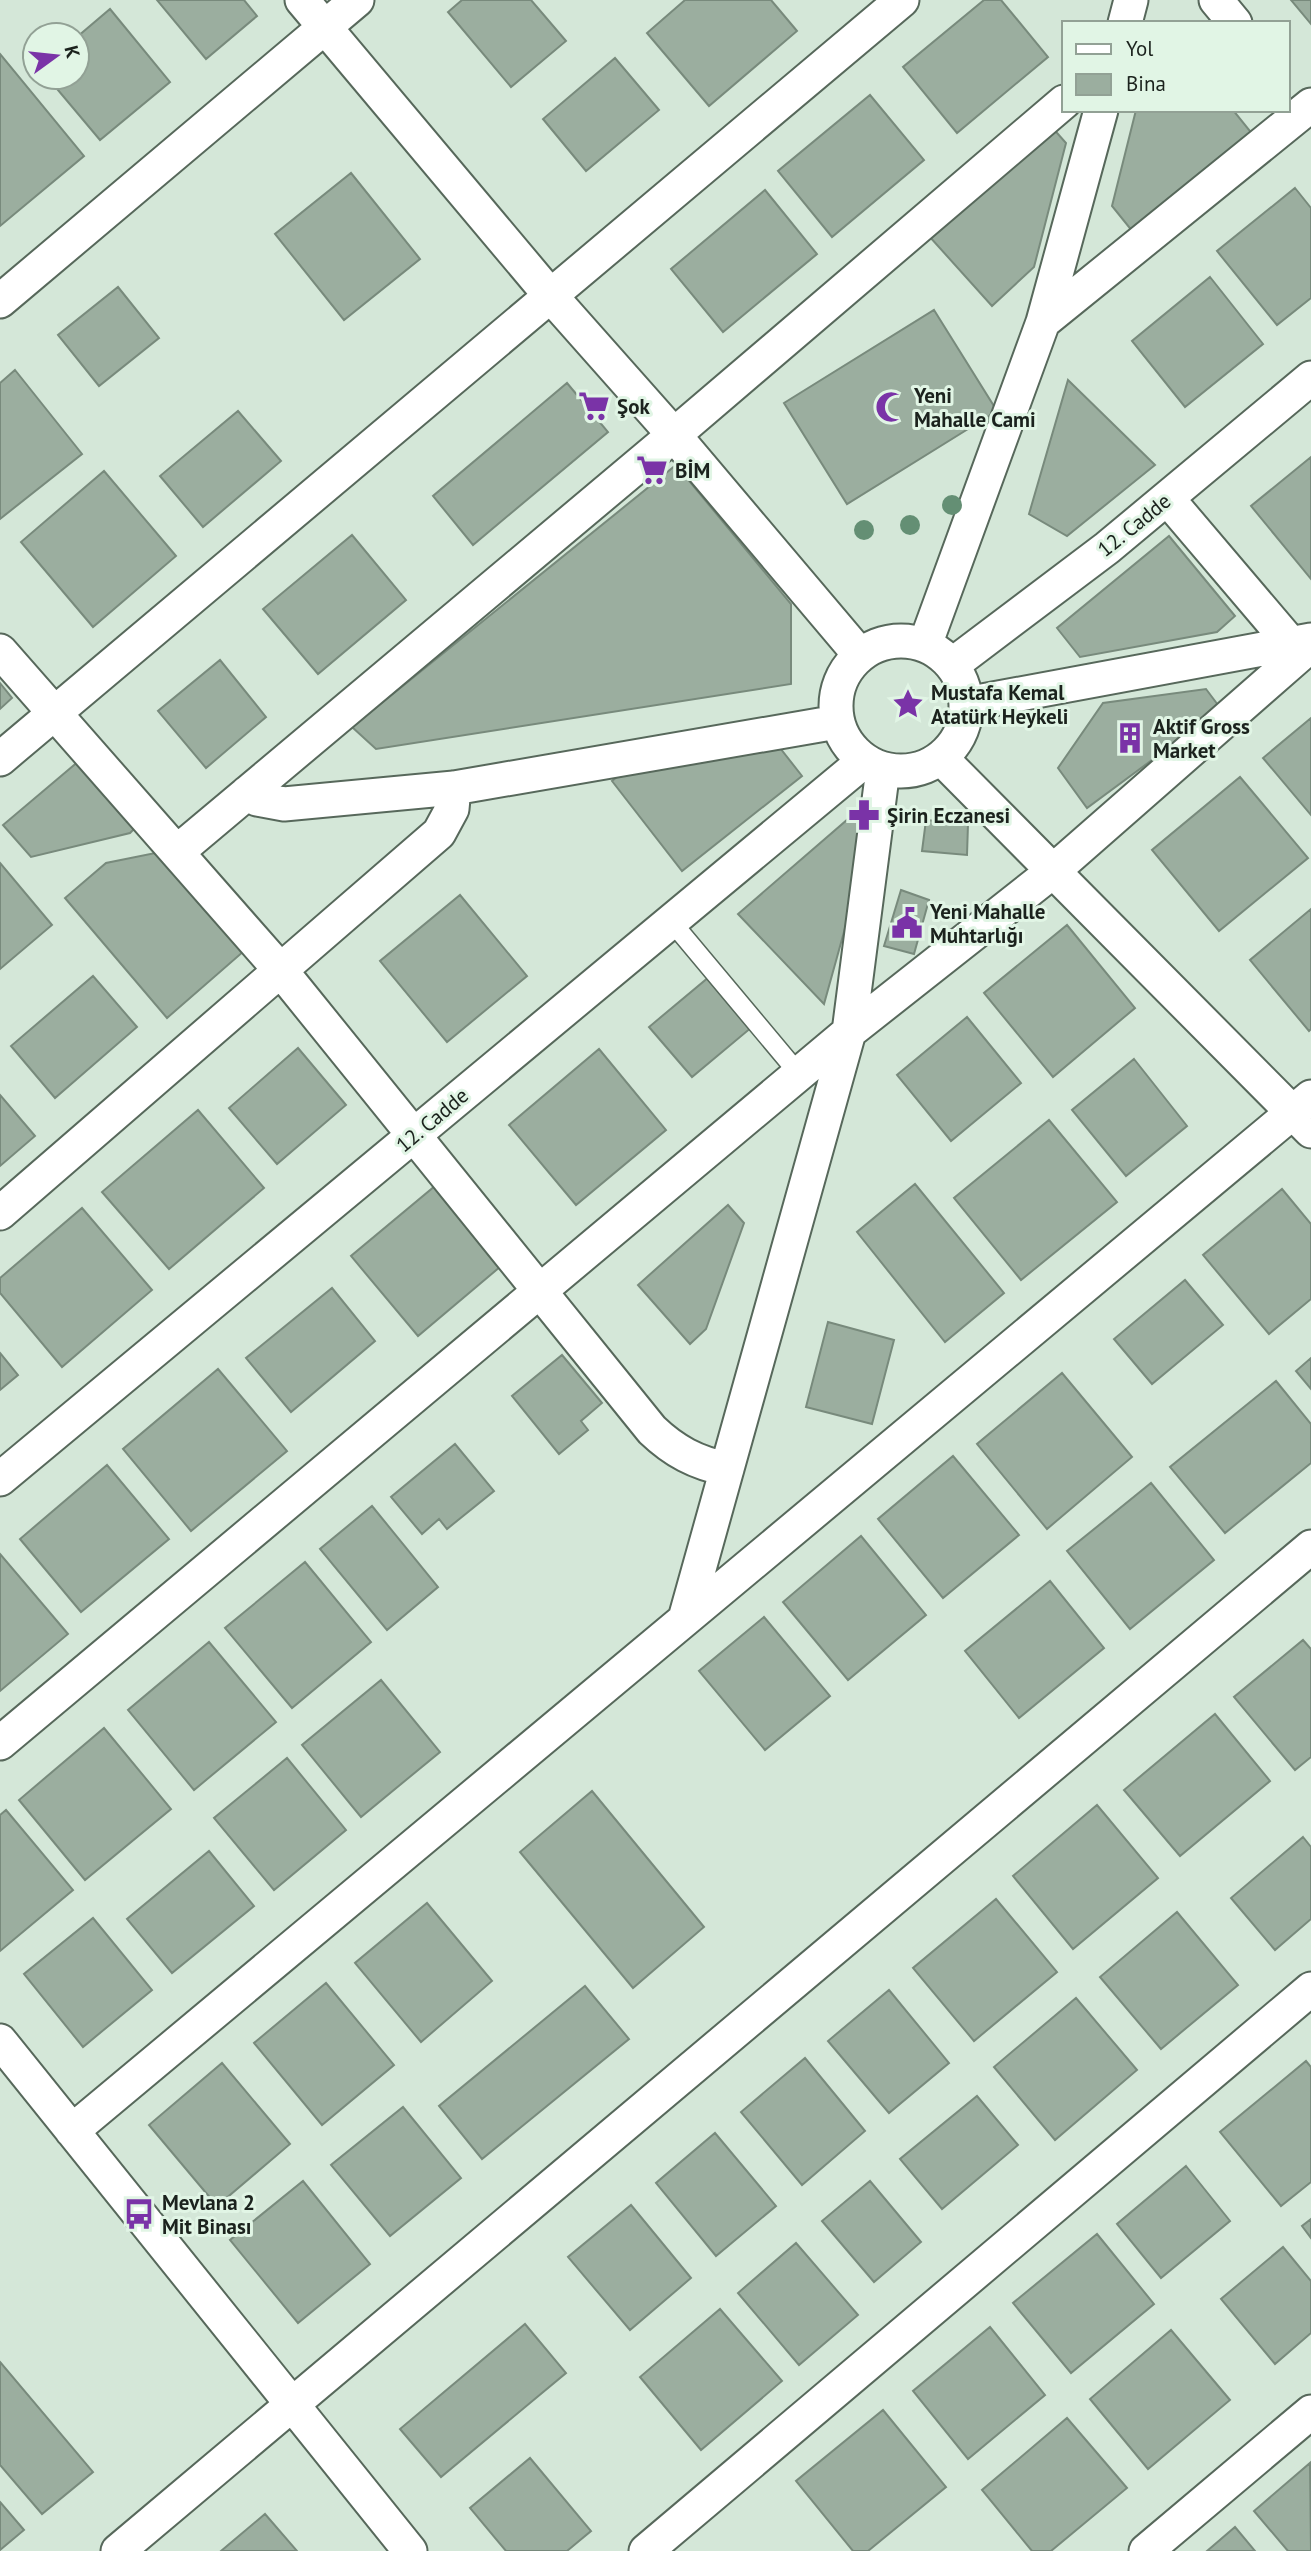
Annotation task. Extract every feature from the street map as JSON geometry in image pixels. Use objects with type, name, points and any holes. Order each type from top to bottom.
[{"type":"street","points":[[302,0],[549,295],[674,435],[860,654]]},
{"type":"street","points":[[0,301],[356,0]]},
{"type":"street","points":[[0,759],[902,0]]},
{"type":"street","points":[[1126,21],[1131,0]]},
{"type":"street","points":[[1216,0],[1233,21]]},
{"type":"street","points":[[1043,322],[1304,103]]},
{"type":"street","points":[[177,852],[674,435],[1062,104]]},
{"type":"street","points":[[925,645],[1043,322],[1100,112]]},
{"type":"street","name":"12. Cadde","points":[[952,665],[1107,548],[1311,378]]},
{"type":"street","points":[[1167,498],[1304,643]]},
{"type":"street","points":[[902,640],[925,645],[952,665],[962,683],[966,704],[960,733],[941,758],[924,768],[903,772],[874,765],[852,751],[837,722],[838,684],[847,668],[860,654],[880,643],[902,640]]},
{"type":"street","points":[[966,704],[1304,643]]},
{"type":"street","points":[[0,1743],[849,1032],[1052,872],[1304,643]]},
{"type":"street","points":[[0,651],[282,972],[539,1293],[668,1446],[706,1465],[727,1469]]},
{"type":"street","points":[[247,793],[257,799],[284,804],[454,788],[837,722]]},
{"type":"street","points":[[72,2131],[685,1619],[1305,1113],[1052,872],[941,758]]},
{"type":"street","points":[[685,1619],[849,1032],[874,765]]},
{"type":"street","name":"12. Cadde","points":[[0,1479],[671,921],[874,765]]},
{"type":"street","points":[[0,1213],[282,972],[439,833],[452,809],[454,788]]},
{"type":"street","points":[[118,2551],[1311,1548]]},
{"type":"street","points":[[646,2551],[1311,1989]]},
{"type":"street","points":[[0,2041],[410,2551]]},
{"type":"street","points":[[1146,2551],[1311,2412]]},
{"type":"lane","points":[[671,921],[799,1074]]},
{"type":"building","points":[[157,0],[244,0],[257,16],[206,59]]},
{"type":"building","points":[[462,0],[531,0],[566,41],[511,87],[448,12]]},
{"type":"building","points":[[685,0],[771,0],[797,31],[709,106],[647,33]]},
{"type":"building","points":[[984,0],[1001,0],[1048,57],[957,133],[903,67]]},
{"type":"building","points":[[1291,0],[1311,0],[1311,24]]},
{"type":"building","points":[[110,9],[170,82],[100,140],[59,91],[91,91],[91,25]]},
{"type":"building","points":[[0,54],[21,80],[21,91],[30,91],[84,156],[0,226]]},
{"type":"building","points":[[615,58],[659,110],[586,171],[543,119]]},
{"type":"building","points":[[870,95],[924,160],[832,237],[778,171]]},
{"type":"building","points":[[1136,112],[1235,112],[1254,136],[1133,232],[1112,206]]},
{"type":"building","points":[[1050,125],[1066,143],[1034,267],[992,306],[929,236]]},
{"type":"building","points":[[351,173],[420,259],[344,320],[275,234]]},
{"type":"building","points":[[1295,188],[1311,208],[1311,298],[1277,325],[1217,251]]},
{"type":"building","points":[[765,190],[817,254],[723,332],[671,269]]},
{"type":"building","points":[[1210,277],[1263,344],[1185,407],[1132,341]]},
{"type":"building","points":[[118,287],[159,338],[99,386],[58,335]]},
{"type":"building","name":"Yeni Mahalle Cami","points":[[934,310],[997,411],[847,504],[784,403]]},
{"type":"building","points":[[15,370],[82,454],[0,519],[0,383]]},
{"type":"building","points":[[1068,380],[1155,465],[1067,536],[1029,514]]},
{"type":"building","points":[[567,383],[608,432],[473,545],[433,496]]},
{"type":"building","points":[[238,411],[281,461],[203,527],[160,476]]},
{"type":"building","points":[[1311,457],[1311,579],[1251,506]]},
{"type":"building","points":[[676,465],[791,604],[791,684],[376,749],[352,727]]},
{"type":"building","points":[[104,471],[176,556],[93,627],[21,542]]},
{"type":"building","points":[[352,535],[406,600],[318,674],[263,609]]},
{"type":"building","points":[[1169,536],[1235,616],[1217,632],[1080,657],[1057,628]]},
{"type":"building","points":[[220,660],[266,717],[206,768],[158,711]]},
{"type":"building","points":[[0,683],[12,698],[0,709]]},
{"type":"building","name":"Aktif Gross Market","points":[[1206,689],[1221,709],[1087,808],[1058,768],[1103,703]]},
{"type":"building","points":[[1311,718],[1311,815],[1263,758]]},
{"type":"building","points":[[773,739],[802,776],[682,871],[612,781],[633,764]]},
{"type":"building","points":[[80,760],[136,827],[130,833],[31,857],[3,825]]},
{"type":"building","points":[[1240,777],[1308,858],[1219,931],[1152,850]]},
{"type":"building","points":[[855,813],[872,831],[824,1004],[738,914]]},
{"type":"building","points":[[926,820],[968,824],[967,855],[922,851]]},
{"type":"building","points":[[160,852],[244,951],[167,1018],[65,898],[106,863]]},
{"type":"building","points":[[0,863],[52,925],[0,969]]},
{"type":"building","name":"Yeni Mahalle Muhtarlığı","points":[[901,890],[929,900],[914,954],[884,946]]},
{"type":"building","points":[[460,895],[527,976],[447,1042],[380,961]]},
{"type":"building","points":[[1311,909],[1311,1029],[1309,1031],[1250,960]]},
{"type":"building","points":[[1067,925],[1135,1008],[1053,1077],[984,993]]},
{"type":"building","points":[[93,976],[137,1027],[55,1098],[11,1046]]},
{"type":"building","points":[[709,977],[752,1027],[692,1077],[649,1027]]},
{"type":"building","points":[[967,1017],[1021,1083],[951,1141],[897,1075]]},
{"type":"building","points":[[298,1048],[346,1105],[277,1164],[229,1108]]},
{"type":"building","points":[[599,1049],[666,1130],[576,1205],[509,1125]]},
{"type":"building","points":[[1134,1059],[1187,1126],[1126,1176],[1072,1110]]},
{"type":"building","points":[[0,1095],[35,1136],[0,1166]]},
{"type":"building","points":[[198,1110],[264,1188],[169,1269],[102,1192]]},
{"type":"building","points":[[1049,1120],[1117,1202],[1021,1280],[954,1198]]},
{"type":"building","points":[[441,1181],[507,1261],[418,1336],[351,1256]]},
{"type":"building","points":[[915,1184],[1004,1293],[945,1342],[857,1232]]},
{"type":"building","points":[[1282,1189],[1311,1224],[1311,1299],[1269,1334],[1203,1255]]},
{"type":"building","points":[[728,1205],[744,1223],[706,1329],[690,1344],[638,1285]]},
{"type":"building","points":[[82,1208],[152,1290],[62,1367],[0,1293],[0,1278]]},
{"type":"building","points":[[1185,1280],[1223,1325],[1152,1384],[1114,1339]]},
{"type":"building","points":[[332,1288],[375,1341],[291,1412],[246,1358]]},
{"type":"building","points":[[828,1322],[894,1340],[872,1424],[806,1407]]},
{"type":"building","points":[[0,1353],[18,1375],[0,1390]]},
{"type":"building","points":[[562,1355],[602,1403],[581,1421],[588,1430],[559,1454],[512,1396]]},
{"type":"building","points":[[1311,1358],[1311,1389],[1296,1371]]},
{"type":"building","points":[[218,1369],[287,1451],[191,1531],[123,1449]]},
{"type":"building","points":[[1062,1373],[1132,1457],[1047,1529],[977,1444]]},
{"type":"building","points":[[1276,1381],[1311,1424],[1311,1463],[1225,1533],[1170,1467]]},
{"type":"building","points":[[455,1444],[494,1491],[447,1529],[439,1519],[422,1534],[391,1497]]},
{"type":"building","points":[[953,1456],[1019,1535],[943,1598],[878,1519]]},
{"type":"building","points":[[107,1465],[169,1539],[81,1612],[20,1539]]},
{"type":"building","points":[[1151,1483],[1214,1560],[1130,1629],[1067,1551]]},
{"type":"building","points":[[372,1506],[438,1587],[387,1630],[320,1549]]},
{"type":"building","points":[[861,1536],[926,1615],[848,1680],[783,1602]]},
{"type":"building","points":[[0,1554],[68,1634],[0,1691]]},
{"type":"building","points":[[305,1562],[371,1642],[292,1708],[225,1628]]},
{"type":"building","points":[[1050,1581],[1104,1648],[1019,1718],[965,1651]]},
{"type":"building","points":[[764,1617],[830,1696],[765,1750],[699,1671]]},
{"type":"building","points":[[1303,1640],[1311,1649],[1311,1757],[1295,1770],[1234,1697]]},
{"type":"building","points":[[209,1642],[276,1722],[194,1790],[128,1710]]},
{"type":"building","points":[[381,1680],[440,1752],[361,1817],[302,1745]]},
{"type":"building","points":[[1215,1714],[1270,1781],[1180,1856],[1124,1790]]},
{"type":"building","points":[[104,1728],[171,1809],[85,1880],[19,1800]]},
{"type":"building","points":[[287,1758],[346,1830],[274,1890],[214,1818]]},
{"type":"building","points":[[592,1791],[704,1927],[633,1988],[520,1852]]},
{"type":"building","points":[[1097,1805],[1158,1878],[1073,1949],[1013,1876]]},
{"type":"building","points":[[6,1810],[73,1890],[0,1951],[0,1815]]},
{"type":"building","points":[[1303,1837],[1311,1847],[1311,1919],[1275,1950],[1231,1898]]},
{"type":"building","points":[[209,1851],[254,1906],[172,1973],[127,1919]]},
{"type":"building","points":[[996,1899],[1057,1972],[974,2041],[913,1968]]},
{"type":"building","points":[[427,1903],[492,1981],[421,2042],[355,1963]]},
{"type":"building","points":[[1177,1912],[1238,1985],[1161,2049],[1100,1977]]},
{"type":"building","points":[[93,1918],[152,1990],[83,2047],[24,1974]]},
{"type":"building","points":[[326,1983],[394,2065],[322,2125],[254,2043]]},
{"type":"building","points":[[585,1986],[629,2039],[482,2159],[439,2106]]},
{"type":"building","points":[[889,1990],[949,2063],[889,2113],[828,2041]]},
{"type":"building","points":[[1076,1998],[1137,2070],[1055,2140],[994,2067]]},
{"type":"building","points":[[805,2058],[865,2131],[802,2185],[741,2112]]},
{"type":"building","points":[[1306,2061],[1311,2067],[1311,2182],[1281,2206],[1220,2132]]},
{"type":"building","points":[[222,2063],[290,2144],[217,2206],[149,2125]]},
{"type":"building","points":[[977,2096],[1018,2145],[942,2209],[900,2159]]},
{"type":"building","points":[[403,2107],[461,2178],[390,2236],[331,2165]]},
{"type":"building","points":[[715,2133],[776,2206],[716,2256],[656,2183]]},
{"type":"building","points":[[1186,2166],[1230,2221],[1161,2278],[1117,2224]]},
{"type":"building","points":[[303,2181],[370,2264],[298,2323],[230,2240]]},
{"type":"building","points":[[870,2181],[921,2242],[874,2282],[822,2221]]},
{"type":"building","points":[[631,2205],[691,2278],[630,2330],[568,2257]]},
{"type":"building","points":[[1311,2219],[1311,2238],[1302,2226]]},
{"type":"building","points":[[1097,2234],[1154,2304],[1071,2373],[1013,2303]]},
{"type":"building","points":[[796,2243],[858,2315],[799,2365],[738,2293]]},
{"type":"building","points":[[1283,2247],[1311,2281],[1311,2333],[1275,2364],[1221,2299]]},
{"type":"building","points":[[720,2309],[782,2381],[701,2450],[640,2377]]},
{"type":"building","points":[[525,2324],[566,2373],[441,2477],[400,2429]]},
{"type":"building","points":[[990,2327],[1045,2395],[968,2459],[913,2391]]},
{"type":"building","points":[[1171,2330],[1230,2400],[1148,2469],[1090,2399]]},
{"type":"building","points":[[0,2362],[93,2472],[42,2514],[0,2465]]},
{"type":"building","points":[[883,2410],[946,2487],[868,2551],[853,2551],[796,2481]]},
{"type":"building","points":[[1067,2418],[1127,2488],[1051,2551],[1032,2551],[982,2490]]},
{"type":"building","points":[[530,2458],[591,2531],[567,2551],[506,2551],[470,2508]]},
{"type":"building","points":[[1310,2463],[1311,2551],[1288,2551],[1254,2511]]},
{"type":"building","points":[[0,2502],[24,2530],[0,2550]]},
{"type":"building","points":[[265,2514],[297,2551],[221,2551]]},
{"type":"building","points":[[1235,2527],[1255,2551],[1207,2551]]},
{"type":"place","name":"Şok","points":[[594,406]]},
{"type":"place","name":"Yeni Mahalle Cami","points":[[891,407]]},
{"type":"place","name":"BİM","points":[[652,470]]},
{"type":"place","name":"Mustafa Kemal Atatürk Heykeli","points":[[908,704]]},
{"type":"place","name":"Aktif Gross Market","points":[[1130,738]]},
{"type":"place","name":"Şirin Eczanesi","points":[[864,815]]},
{"type":"place","name":"Yeni Mahalle Muhtarlığı","points":[[907,923]]},
{"type":"place","name":"Mevlana 2 Mit Binası","points":[[139,2214]]}]
